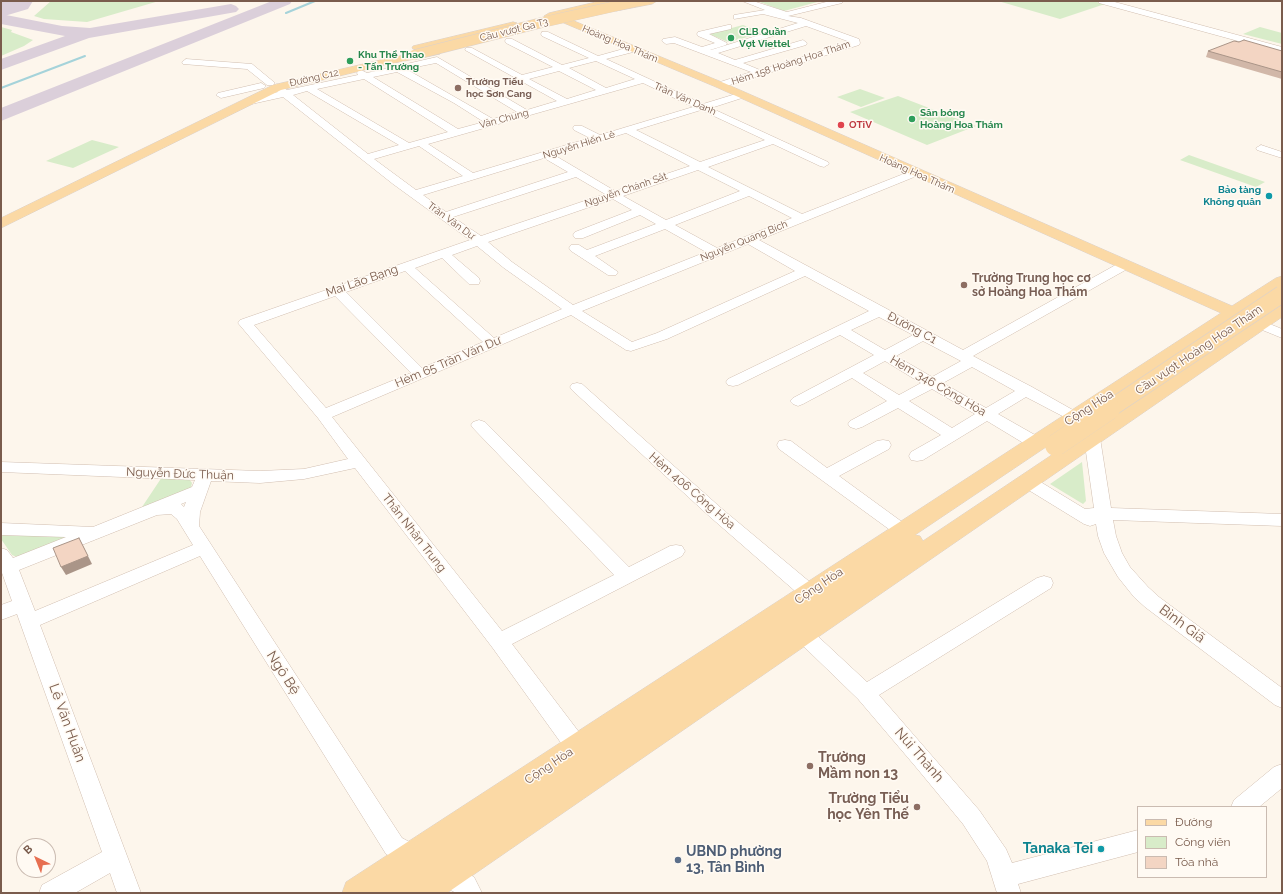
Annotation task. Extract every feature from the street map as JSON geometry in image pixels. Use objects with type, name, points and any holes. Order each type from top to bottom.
[{"type":"main road","name":"Đường C12","points":[[390,62],[552,15],[612,1]]},
{"type":"main road","name":"Cầu vượt Ga T3","points":[[390,62],[412,54],[627,1]]},
{"type":"main road","name":"Cầu vượt Ga T3","points":[[412,54],[638,1]]},
{"type":"main road","name":"Đường C12","points":[[1,214],[273,88],[451,49],[565,20],[652,1]]},
{"type":"main road","name":"Hoàng Hoa Thám","points":[[552,15],[720,85],[915,173],[1260,324]]},
{"type":"main road","name":"Đường C12","points":[[1,224],[273,88]]},
{"type":"main road","name":"Cộng Hòa","points":[[357,893],[427,873],[1046,444],[1075,417],[1234,312],[1277,294],[1282,281]]},
{"type":"main road","name":"Cầu vượt Hoàng Hoa Thám","points":[[1046,444],[1277,294]]},
{"type":"main road","name":"Cộng Hòa","points":[[389,893],[427,873],[803,634],[1224,349],[1282,308]]},
{"type":"main road","points":[[1197,337],[1224,349]]},
{"type":"main road","name":"Cộng Hòa","points":[[427,873],[577,747],[903,531],[1046,444]]},
{"type":"street","points":[[746,1],[787,14],[840,1]]},
{"type":"street","points":[[1102,1],[1282,50]]},
{"type":"street","name":"Hẻm 158 Hoàng Hoa Thám","points":[[720,85],[856,42],[856,40],[806,23],[762,12],[737,17]]},
{"type":"street","points":[[711,53],[806,23]]},
{"type":"street","points":[[702,50],[724,43],[701,34],[728,27]]},
{"type":"street","points":[[775,33],[827,52]]},
{"type":"street","name":"Trần Văn Danh","points":[[545,34],[824,164]]},
{"type":"street","points":[[666,41],[677,40],[760,73]]},
{"type":"street","points":[[509,41],[605,91]]},
{"type":"street","points":[[735,63],[809,45]]},
{"type":"street","points":[[469,50],[566,102]]},
{"type":"street","points":[[521,78],[634,50]]},
{"type":"street","points":[[221,95],[273,88],[308,88],[362,74],[390,62],[437,60],[525,113]]},
{"type":"street","name":"Trần Văn Dư","points":[[186,62],[249,66],[273,88],[479,241],[508,265],[572,310],[631,347],[662,336],[806,271]]},
{"type":"street","points":[[390,62],[491,122]]},
{"type":"street","points":[[362,74],[456,132]]},
{"type":"street","name":"Văn Chung","points":[[366,158],[643,80]]},
{"type":"street","points":[[308,88],[408,146]]},
{"type":"street","name":"Nguyễn Hiến Lê","points":[[415,194],[742,95]]},
{"type":"street","points":[[578,128],[599,138]]},
{"type":"street","points":[[628,130],[801,218]]},
{"type":"street","name":"Nguyễn Chánh Sắt","points":[[479,241],[773,141]]},
{"type":"street","points":[[419,142],[472,177]]},
{"type":"street","points":[[1261,148],[1282,155]]},
{"type":"street","points":[[546,155],[613,195],[715,252]]},
{"type":"street","points":[[445,216],[577,173]]},
{"type":"street","name":"Nguyễn Quang Bích","points":[[572,310],[749,238],[915,173]]},
{"type":"street","points":[[586,255],[748,192]]},
{"type":"street","points":[[579,235],[641,211]]},
{"type":"street","name":"Đường C1","points":[[749,238],[806,271],[1075,417]]},
{"type":"street","name":"Mai Lão Bạng","points":[[245,322],[479,241]]},
{"type":"street","points":[[575,248],[612,272]]},
{"type":"street","points":[[443,254],[474,280]]},
{"type":"street","points":[[856,424],[932,382],[967,358],[1125,265]]},
{"type":"street","points":[[406,266],[492,344]]},
{"type":"street","points":[[337,290],[420,374]]},
{"type":"street","name":"Hẻm 65 Trần Văn Dư","points":[[323,415],[572,310]]},
{"type":"street","points":[[733,382],[880,311]]},
{"type":"street","name":"Thân Nhân Trung","points":[[245,322],[323,415],[499,642],[577,747]]},
{"type":"street","name":"Hoàng Hoa Thám","points":[[1260,324],[1282,334]]},
{"type":"street","name":"Hẻm 346 Cộng Hòa","points":[[841,330],[986,414],[1046,444]]},
{"type":"street","points":[[798,401],[924,335]]},
{"type":"street","points":[[852,372],[952,435]]},
{"type":"street","name":"Hẻm 406 Cộng Hòa","points":[[577,387],[715,512],[810,593]]},
{"type":"street","points":[[917,456],[1027,390]]},
{"type":"street","points":[[479,424],[528,478],[627,577]]},
{"type":"street","name":"Bình Giã","points":[[1092,438],[1104,522],[1109,544],[1118,563],[1141,592],[1164,612],[1282,699]]},
{"type":"street","points":[[785,445],[903,531]]},
{"type":"street","points":[[827,475],[883,445]]},
{"type":"street","name":"Nguyễn Đức Thuận","points":[[1,467],[202,483],[286,476],[324,470],[358,461]]},
{"type":"street","points":[[1028,482],[1082,515],[1104,522],[1282,520]]},
{"type":"street","points":[[5,561],[95,532],[144,513],[202,483]]},
{"type":"street","points":[[190,526],[191,512],[202,483]]},
{"type":"street","name":"Ngô Bệ","points":[[144,513],[161,508],[176,509],[183,515],[394,846],[427,873],[465,886],[470,893]]},
{"type":"street","points":[[1,529],[95,532]]},
{"type":"street","points":[[1,613],[26,613],[203,548]]},
{"type":"street","points":[[499,642],[676,552]]},
{"type":"street","name":"Lê Văn Huân","points":[[5,561],[26,613],[130,893]]},
{"type":"street","points":[[865,693],[1044,583]]},
{"type":"street","name":"Núi Thành","points":[[803,634],[865,693],[923,759],[981,830],[998,857],[1007,885]]},
{"type":"street","points":[[1243,806],[1282,774]]},
{"type":"street","points":[[1007,885],[1137,841]]},
{"type":"street","points":[[51,893],[116,857]]},
{"type":"green space","points":[[51,1],[159,1],[87,22],[44,19],[34,16]]},
{"type":"green space","points":[[757,1],[821,1],[784,11]]},
{"type":"green space","points":[[998,1],[1093,1],[1105,4],[1060,19]]},
{"type":"green space","name":"CLB Quần Vợt Viettel","points":[[743,25],[763,33],[728,42],[709,34]]},
{"type":"green space","points":[[1,27],[12,30],[11,32],[33,40],[24,46],[1,56]]},
{"type":"green space","points":[[1260,27],[1282,33],[1282,44],[1243,34]]},
{"type":"green space","points":[[860,89],[885,98],[861,107],[837,97]]},
{"type":"green space","name":"Sân bóng Hoàng Hoa Thám","points":[[898,96],[976,126],[927,145],[850,112]]},
{"type":"green space","points":[[92,140],[119,147],[73,168],[46,161]]},
{"type":"green space","points":[[1189,155],[1265,182],[1256,187],[1180,160]]},
{"type":"green space","points":[[1082,462],[1086,501],[1083,504],[1050,484]]},
{"type":"green space","points":[[162,477],[189,479],[192,483],[191,487],[188,491],[142,507]]},
{"type":"green space","points":[[3,534],[69,537],[17,557],[12,555],[1,539]]},
{"type":"building","points":[[1244,40],[1282,51],[1282,72],[1208,51],[1234,41],[1239,42]]},
{"type":"building","points":[[79,538],[88,556],[61,567],[53,548]]},
{"type":"waterway","points":[[286,13],[315,1]]},
{"type":"waterway","points":[[1,88],[85,56]]},
{"type":"taxiway","points":[[1,115],[285,1]]},
{"type":"taxiway","points":[[1,19],[62,31],[90,33],[231,9]]},
{"type":"taxiway","points":[[1,65],[83,35]]},
{"type":"runway","points":[[1,6],[15,1]]},
{"type":"place","name":"CLB Quần Vợt Viettel","points":[[731,38]]},
{"type":"place","name":"Khu Thể Thao - Tấn Trường","points":[[350,61]]},
{"type":"place","name":"Trường Tiểu học Sơn Cang","points":[[458,88]]},
{"type":"place","name":"Sân bóng Hoàng Hoa Thám","points":[[912,119]]},
{"type":"place","name":"OTiV","points":[[841,125]]},
{"type":"place","name":"Bảo tàng Không quân","points":[[1269,196]]},
{"type":"place","name":"Trường Trung học cơ sở Hoàng Hoa Thám","points":[[964,285]]},
{"type":"place","name":"Trường Mầm non 13","points":[[810,766]]},
{"type":"place","name":"Trường Tiểu học Yên Thế","points":[[917,807]]},
{"type":"place","name":"Tanaka Tei","points":[[1101,849]]},
{"type":"place","name":"UBND phường 13, Tân Bình","points":[[678,860]]}]
